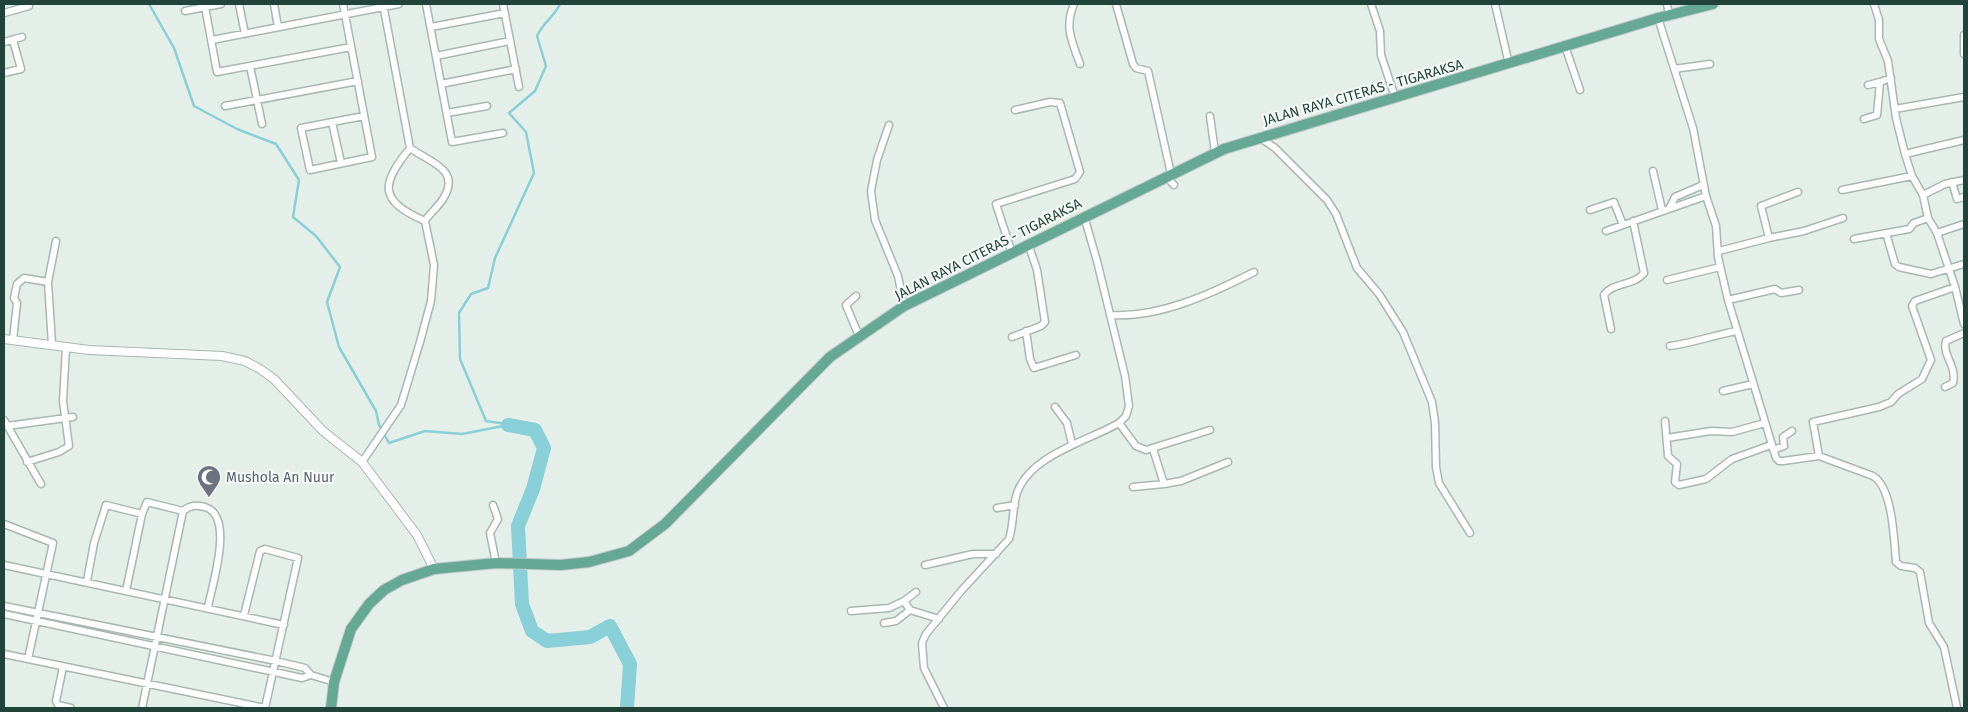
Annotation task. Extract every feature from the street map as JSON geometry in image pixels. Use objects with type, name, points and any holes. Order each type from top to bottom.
[{"type":"main road","name":"JALAN RAYA CITERAS - TIGARAKSA","points":[[331,708],[334,682],[348,636],[369,604],[390,586],[434,569],[500,563],[561,565],[589,562],[622,554],[641,544],[665,524],[830,357],[904,306],[1029,246],[1084,216],[1215,152],[1658,18],[1713,4]]},
{"type":"street","points":[[185,10],[221,4]]},
{"type":"street","points":[[238,4],[245,34]]},
{"type":"street","points":[[274,4],[278,27]]},
{"type":"street","points":[[343,4],[372,157],[310,170],[301,128],[364,116]]},
{"type":"street","points":[[212,40],[383,5],[399,4]]},
{"type":"street","points":[[426,4],[452,142],[503,132]]},
{"type":"street","points":[[503,4],[519,87]]},
{"type":"street","points":[[1074,4],[1069,16],[1069,31],[1080,64]]},
{"type":"street","points":[[1116,4],[1133,64],[1136,68],[1148,71],[1168,175],[1174,185]]},
{"type":"street","points":[[1371,4],[1380,31],[1382,55],[1395,97]]},
{"type":"street","points":[[1495,4],[1509,64]]},
{"type":"street","points":[[1667,4],[1669,15]]},
{"type":"street","points":[[1874,4],[1879,20],[1879,39],[1888,61],[1895,109],[1905,154],[1912,176],[1923,195],[1928,218],[1937,233],[1955,287],[1964,324]]},
{"type":"street","points":[[383,5],[410,148],[392,173],[388,185],[396,205],[406,213],[425,221]]},
{"type":"street","points":[[4,13],[29,6]]},
{"type":"street","points":[[205,7],[217,72],[351,47]]},
{"type":"street","points":[[431,27],[505,13]]},
{"type":"street","points":[[1658,18],[1693,128],[1703,185],[1716,226],[1720,267],[1728,300],[1772,448],[1779,461],[1819,456],[1873,476],[1879,481],[1891,510],[1896,562],[1901,566],[1915,568],[1920,572],[1929,623],[1944,647],[1957,708]]},
{"type":"street","points":[[1964,34],[1964,54]]},
{"type":"street","points":[[4,42],[22,37]]},
{"type":"street","points":[[4,73],[21,69],[13,40]]},
{"type":"street","points":[[436,56],[510,41]]},
{"type":"street","points":[[1565,46],[1580,90]]},
{"type":"street","points":[[1674,68],[1710,64]]},
{"type":"street","points":[[250,66],[262,124]]},
{"type":"street","points":[[441,84],[516,69]]},
{"type":"street","points":[[1868,85],[1891,78]]},
{"type":"street","points":[[225,106],[358,81]]},
{"type":"street","points":[[1864,119],[1875,117],[1879,112],[1880,82]]},
{"type":"street","points":[[1895,109],[1964,97]]},
{"type":"street","points":[[1012,253],[996,204],[1074,179],[1080,172],[1060,103],[1050,102],[1015,110]]},
{"type":"street","points":[[446,113],[487,106]]},
{"type":"street","points":[[1210,116],[1215,152]]},
{"type":"street","points":[[332,122],[341,163]]},
{"type":"street","points":[[889,125],[877,160],[871,191],[876,220],[898,276],[904,306]]},
{"type":"street","points":[[1259,138],[1275,148],[1327,200],[1336,214],[1357,268],[1379,294],[1403,332],[1432,402],[1435,423],[1436,468],[1440,483],[1470,533]]},
{"type":"street","points":[[1905,154],[1964,140]]},
{"type":"street","points":[[362,462],[402,405],[430,301],[434,265],[425,221],[448,191],[447,177],[442,167],[410,148]]},
{"type":"street","points":[[1653,171],[1662,210]]},
{"type":"street","points":[[1842,190],[1912,176]]},
{"type":"street","points":[[1923,195],[1952,182],[1964,180]]},
{"type":"street","points":[[1952,182],[1957,199],[1964,197]]},
{"type":"street","points":[[1670,207],[1674,197],[1703,185]]},
{"type":"street","points":[[1769,238],[1761,206],[1798,192]]},
{"type":"street","points":[[1606,232],[1670,207],[1706,196]]},
{"type":"street","points":[[1590,210],[1614,202],[1622,225]]},
{"type":"street","points":[[944,708],[924,668],[922,644],[926,634],[961,591],[1009,539],[1016,495],[1028,477],[1046,460],[1072,444],[1119,423],[1126,416],[1129,406],[1123,363],[1084,216]]},
{"type":"street","points":[[1719,251],[1769,238],[1798,233],[1843,218]]},
{"type":"street","points":[[1854,239],[1910,229],[1914,223],[1928,218]]},
{"type":"street","points":[[1611,329],[1604,295],[1609,290],[1636,281],[1644,273],[1633,221]]},
{"type":"street","points":[[1937,233],[1964,224]]},
{"type":"street","points":[[1886,233],[1895,264],[1899,267],[1932,274],[1964,264]]},
{"type":"street","points":[[52,344],[48,282],[56,241]]},
{"type":"street","points":[[1012,337],[1045,322],[1037,270],[1029,246]]},
{"type":"street","points":[[1667,280],[1720,267]]},
{"type":"street","points":[[1111,315],[1130,316],[1175,305],[1222,289],[1254,272]]},
{"type":"street","points":[[13,340],[17,303],[14,298],[17,284],[24,278],[48,282]]},
{"type":"street","points":[[1819,456],[1813,422],[1879,407],[1891,402],[1898,394],[1922,379],[1931,360],[1912,306],[1916,300],[1955,287]]},
{"type":"street","points":[[1728,300],[1775,289],[1781,293],[1799,290]]},
{"type":"street","points":[[856,296],[846,305],[859,336]]},
{"type":"street","points":[[1026,331],[1030,359],[1034,368],[1076,355]]},
{"type":"street","points":[[1670,346],[1692,343],[1706,336],[1737,331]]},
{"type":"street","points":[[1945,387],[1953,383],[1956,372],[1944,348],[1946,341],[1964,333]]},
{"type":"street","points":[[4,339],[52,344],[66,348],[130,353],[222,356],[245,361],[274,379],[323,431],[362,462],[417,536],[434,569]]},
{"type":"street","points":[[27,462],[67,448],[68,441],[63,401],[66,348]]},
{"type":"street","points":[[1723,391],[1753,384]]},
{"type":"street","points":[[1055,407],[1066,423],[1072,444]]},
{"type":"street","points":[[40,484],[5,423],[73,417]]},
{"type":"street","points":[[1665,421],[1668,456],[1676,464],[1675,482],[1679,485],[1706,479],[1732,459],[1784,446],[1783,437],[1792,431]]},
{"type":"street","points":[[1119,423],[1136,446],[1153,449],[1210,430]]},
{"type":"street","points":[[1667,438],[1711,431],[1732,432],[1765,423]]},
{"type":"street","points":[[1153,449],[1164,484]]},
{"type":"street","points":[[1133,487],[1180,481],[1228,462]]},
{"type":"street","points":[[126,591],[142,514],[147,502],[183,510],[192,506],[211,509],[220,528],[221,539],[208,607]]},
{"type":"street","points":[[87,582],[94,543],[106,505],[142,514]]},
{"type":"street","points":[[493,505],[498,519],[490,532],[500,563]]},
{"type":"street","points":[[997,508],[1015,505]]},
{"type":"street","points":[[142,708],[183,510]]},
{"type":"street","points":[[4,524],[53,542],[28,659]]},
{"type":"street","points":[[4,654],[265,708],[299,559],[265,549],[260,550],[244,615]]},
{"type":"street","points":[[925,565],[973,554],[996,554]]},
{"type":"street","points":[[4,565],[208,607],[284,625]]},
{"type":"street","points":[[851,611],[889,608],[904,601],[916,592]]},
{"type":"street","points":[[904,601],[910,610],[939,619]]},
{"type":"street","points":[[4,606],[39,612],[274,672],[302,678],[311,675]]},
{"type":"street","points":[[884,624],[896,621],[910,610]]},
{"type":"street","points":[[4,614],[157,642],[276,661],[305,668],[311,675],[334,682]]},
{"type":"street","points":[[63,667],[56,701],[58,705],[71,708]]},
{"type":"waterway","points":[[149,4],[174,48],[194,106],[237,129],[276,144],[299,180],[293,217],[316,236],[340,267],[327,302],[339,347],[376,411],[379,425],[389,443],[425,431],[462,434],[508,425]]},
{"type":"waterway","points":[[506,424],[486,421],[460,359],[459,313],[471,294],[488,288],[495,258],[534,173],[526,132],[509,113],[535,91],[546,66],[537,36],[560,4]]},
{"type":"waterway","points":[[508,425],[535,430],[544,448],[533,489],[518,526],[522,604],[532,631],[547,641],[590,637],[610,626],[630,664],[627,708]]},
{"type":"place","name":"Mushola An Nuur","points":[[209,498]]}]
